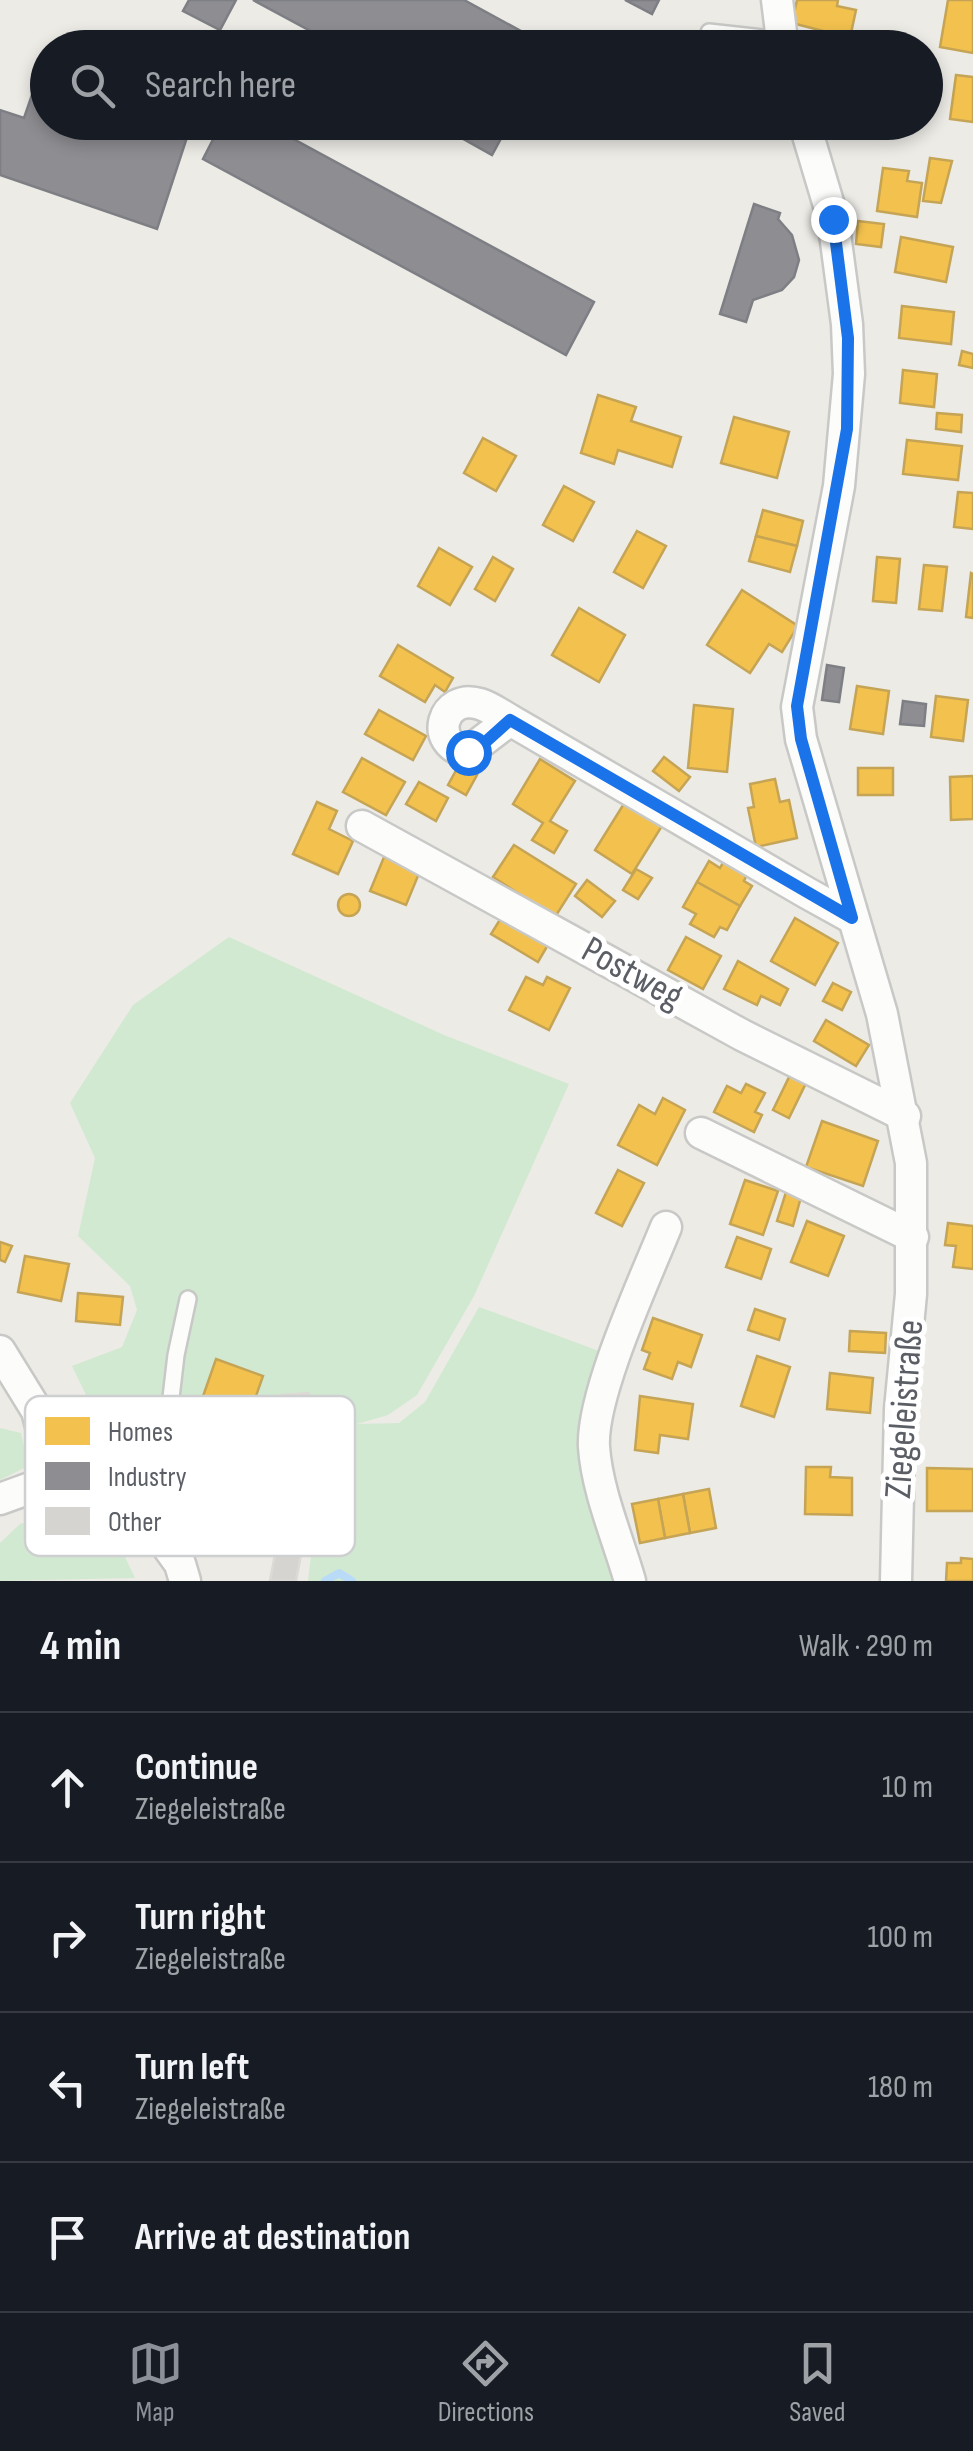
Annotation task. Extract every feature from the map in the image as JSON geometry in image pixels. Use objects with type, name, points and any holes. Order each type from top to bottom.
[{"type":"street","points":[[777,0],[780,30]]},
{"type":"street","name":"Ziegeleistraße","points":[[809,140],[833,219],[849,374],[838,486],[797,706],[801,739],[882,1014],[905,1116],[913,1237],[899,1423],[896,1581]]},
{"type":"street","points":[[510,720],[852,918]]},
{"type":"street","name":"Postweg","points":[[362,826],[742,1034],[905,1116]]},
{"type":"street","points":[[702,1134],[913,1237]]},
{"type":"street","points":[[630,1581],[600,1474],[595,1430],[620,1344],[666,1227]]},
{"type":"street","points":[[0,1351],[27,1396]]},
{"type":"street","points":[[0,1499],[25,1490]]},
{"type":"street","points":[[175,1556],[185,1581]]},
{"type":"lane","points":[[171,1396],[188,1299]]},
{"type":"green space","points":[[229,937],[444,1035],[569,1084],[474,1296],[417,1395],[388,1415],[357,1424],[399,1423],[425,1402],[479,1307],[602,1352],[577,1447],[617,1581],[308,1581],[311,1556],[355,1556],[355,1396],[86,1396],[72,1366],[122,1347],[137,1310],[130,1286],[78,1236],[95,1158],[70,1103],[133,1005]]},
{"type":"green space","points":[[0,1428],[21,1433],[25,1468],[0,1480]]},
{"type":"green space","points":[[25,1523],[25,1556],[124,1556],[135,1578],[0,1581],[0,1543]]},
{"type":"building: Homes","points":[[797,0],[838,0],[837,6],[856,10],[852,30],[819,30],[792,23]]},
{"type":"building: Homes","points":[[948,0],[973,0],[973,53],[943,48]]},
{"type":"building: Homes","points":[[956,75],[973,77],[973,122],[950,119]]},
{"type":"building: Homes","points":[[930,158],[952,161],[941,203],[923,201]]},
{"type":"building: Homes","points":[[883,168],[909,171],[907,181],[922,183],[917,217],[877,211]]},
{"type":"building: Homes","points":[[858,221],[884,224],[881,247],[856,244]]},
{"type":"building: Homes","points":[[901,237],[953,247],[946,282],[895,272]]},
{"type":"building: Homes","points":[[902,306],[954,312],[951,344],[899,338]]},
{"type":"building: Homes","points":[[962,351],[973,354],[973,368],[959,365]]},
{"type":"building: Homes","points":[[903,370],[937,374],[934,407],[900,403]]},
{"type":"building: Homes","points":[[598,395],[636,407],[631,421],[681,437],[672,467],[618,450],[614,464],[581,453]]},
{"type":"building: Homes","points":[[937,413],[962,415],[961,432],[936,429]]},
{"type":"building: Homes","points":[[734,417],[789,432],[777,478],[721,463]]},
{"type":"building: Homes","points":[[483,438],[516,456],[496,491],[464,473]]},
{"type":"building: Homes","points":[[907,440],[962,446],[958,480],[903,474]]},
{"type":"building: Homes","points":[[564,486],[594,502],[573,541],[543,525]]},
{"type":"building: Homes","points":[[958,492],[973,493],[973,529],[954,527]]},
{"type":"building: Homes","points":[[763,510],[803,521],[797,546],[756,536]]},
{"type":"building: Homes","points":[[637,531],[666,546],[643,588],[614,572]]},
{"type":"building: Homes","points":[[756,536],[797,546],[790,572],[749,561]]},
{"type":"building: Homes","points":[[439,548],[472,567],[450,605],[418,586]]},
{"type":"building: Homes","points":[[493,557],[513,569],[495,601],[475,589]]},
{"type":"building: Homes","points":[[877,557],[900,559],[896,603],[873,601]]},
{"type":"building: Homes","points":[[924,565],[947,567],[942,611],[919,609]]},
{"type":"building: Homes","points":[[973,574],[973,618],[966,617]]},
{"type":"building: Homes","points":[[742,590],[798,626],[782,652],[769,644],[750,673],[707,645]]},
{"type":"building: Homes","points":[[579,608],[625,635],[599,682],[552,655]]},
{"type":"building: Homes","points":[[398,645],[453,678],[445,692],[435,685],[425,702],[380,676]]},
{"type":"building: Homes","points":[[857,686],[889,691],[883,734],[850,729]]},
{"type":"building: Homes","points":[[936,696],[968,700],[963,741],[931,737]]},
{"type":"building: Homes","points":[[694,705],[733,709],[727,772],[688,768]]},
{"type":"building: Homes","points":[[379,710],[426,736],[413,760],[365,734]]},
{"type":"building: Homes","points":[[664,757],[690,777],[679,791],[653,771]]},
{"type":"building: Homes","points":[[362,758],[405,782],[386,815],[343,792]]},
{"type":"building: Homes","points":[[540,759],[575,781],[550,821],[567,831],[554,853],[532,840],[543,823],[513,804]]},
{"type":"building: Homes","points":[[459,765],[477,775],[466,795],[448,785]]},
{"type":"building: Homes","points":[[858,768],[893,768],[893,795],[858,795]]},
{"type":"building: Homes","points":[[973,776],[973,819],[951,820],[950,777]]},
{"type":"building: Homes","points":[[775,779],[780,802],[789,800],[797,838],[756,847],[748,808],[754,807],[750,784]]},
{"type":"building: Homes","points":[[419,782],[448,798],[436,821],[406,804]]},
{"type":"building: Homes","points":[[317,802],[337,811],[329,829],[353,841],[338,874],[293,854]]},
{"type":"building: Homes","points":[[625,802],[662,826],[632,874],[595,850]]},
{"type":"building: Homes","points":[[514,845],[576,884],[555,917],[493,877]]},
{"type":"building: Homes","points":[[384,857],[420,871],[406,905],[370,891]]},
{"type":"building: Homes","points":[[725,859],[748,872],[744,881],[752,886],[740,906],[697,882],[709,861],[720,868]]},
{"type":"building: Homes","points":[[636,869],[652,878],[638,899],[623,890]]},
{"type":"building: Homes","points":[[587,880],[615,901],[602,917],[575,896]]},
{"type":"building: Homes","points":[[697,882],[740,906],[727,930],[720,927],[714,937],[690,924],[696,914],[683,907]]},
{"type":"building: Homes","points":[[349,894],[357,897],[357,913],[349,916],[341,913],[338,905],[341,897]]},
{"type":"building: Homes","points":[[506,910],[552,938],[538,962],[491,934]]},
{"type":"building: Homes","points":[[795,918],[838,943],[815,985],[771,961]]},
{"type":"building: Homes","points":[[686,937],[721,956],[703,989],[668,970]]},
{"type":"building: Homes","points":[[738,961],[788,989],[780,1005],[761,996],[757,1005],[724,989]]},
{"type":"building: Homes","points":[[526,977],[543,985],[547,977],[570,988],[549,1030],[509,1010]]},
{"type":"building: Homes","points":[[833,983],[851,992],[842,1010],[823,1001]]},
{"type":"building: Homes","points":[[826,1020],[869,1045],[856,1066],[814,1041]]},
{"type":"building: Homes","points":[[792,1071],[808,1079],[789,1118],[773,1110]]},
{"type":"building: Homes","points":[[746,1084],[765,1093],[755,1112],[762,1115],[754,1132],[714,1112],[727,1086],[741,1093]]},
{"type":"building: Homes","points":[[663,1098],[685,1110],[657,1165],[618,1145],[639,1105],[655,1114]]},
{"type":"building: Homes","points":[[822,1121],[878,1141],[863,1186],[806,1167]]},
{"type":"building: Homes","points":[[618,1170],[644,1183],[622,1226],[596,1213]]},
{"type":"building: Homes","points":[[745,1180],[778,1191],[763,1235],[730,1224]]},
{"type":"building: Homes","points":[[786,1192],[801,1197],[793,1226],[777,1221]]},
{"type":"building: Homes","points":[[807,1221],[844,1236],[828,1276],[791,1262]]},
{"type":"building: Homes","points":[[948,1223],[973,1226],[973,1269],[953,1267],[956,1246],[945,1245]]},
{"type":"building: Homes","points":[[737,1237],[771,1249],[761,1279],[726,1267]]},
{"type":"building: Homes","points":[[0,1242],[12,1246],[5,1262],[0,1260]]},
{"type":"building: Homes","points":[[25,1256],[69,1264],[61,1301],[18,1292]]},
{"type":"building: Homes","points":[[78,1293],[123,1297],[120,1325],[76,1321]]},
{"type":"building: Homes","points":[[755,1309],[785,1319],[779,1340],[748,1330]]},
{"type":"building: Homes","points":[[653,1318],[702,1335],[691,1367],[678,1362],[672,1379],[644,1369],[650,1353],[642,1350]]},
{"type":"building: Homes","points":[[850,1331],[886,1333],[885,1353],[849,1351]]},
{"type":"building: Homes","points":[[757,1356],[790,1367],[774,1417],[741,1406]]},
{"type":"building: Homes","points":[[216,1359],[263,1376],[256,1396],[203,1396]]},
{"type":"building: Homes","points":[[830,1373],[873,1378],[870,1413],[827,1409]]},
{"type":"building: Homes","points":[[640,1396],[693,1404],[688,1439],[660,1435],[658,1453],[635,1450]]},
{"type":"building: Homes","points":[[806,1467],[831,1467],[830,1477],[852,1478],[852,1515],[805,1514]]},
{"type":"building: Homes","points":[[927,1468],[973,1469],[973,1511],[927,1511]]},
{"type":"building: Homes","points":[[709,1489],[716,1528],[690,1533],[683,1494]]},
{"type":"building: Homes","points":[[683,1494],[690,1533],[665,1538],[658,1499]]},
{"type":"building: Homes","points":[[658,1499],[665,1538],[640,1543],[632,1504]]},
{"type":"building: Homes","points":[[961,1558],[973,1559],[973,1581],[946,1581],[947,1563],[961,1563]]},
{"type":"building: Industry","points":[[189,0],[236,0],[220,30],[183,11]]},
{"type":"building: Industry","points":[[253,0],[464,0],[519,30],[309,30]]},
{"type":"building: Industry","points":[[625,0],[659,0],[652,14]]},
{"type":"building: Industry","points":[[30,101],[30,140],[186,140],[157,229],[0,175],[0,110],[24,118]]},
{"type":"building: Industry","points":[[213,140],[295,140],[594,302],[566,355],[203,159]]},
{"type":"building: Industry","points":[[465,140],[500,140],[492,155]]},
{"type":"building: Industry","points":[[754,204],[780,213],[778,219],[792,235],[799,260],[794,277],[782,290],[753,300],[746,322],[720,314]]},
{"type":"building: Industry","points":[[827,665],[844,668],[839,702],[822,700]]},
{"type":"building: Industry","points":[[903,701],[926,704],[924,726],[900,724]]},
{"type":"building: Other","points":[[275,1556],[301,1556],[296,1581],[270,1581]]},
{"type":"waterway","points":[[325,1581],[339,1573],[352,1581]]},
{"type":"route","points":[[468,752],[481,746],[510,720],[852,918],[801,739],[797,706],[847,429],[848,338],[833,219]]}]
